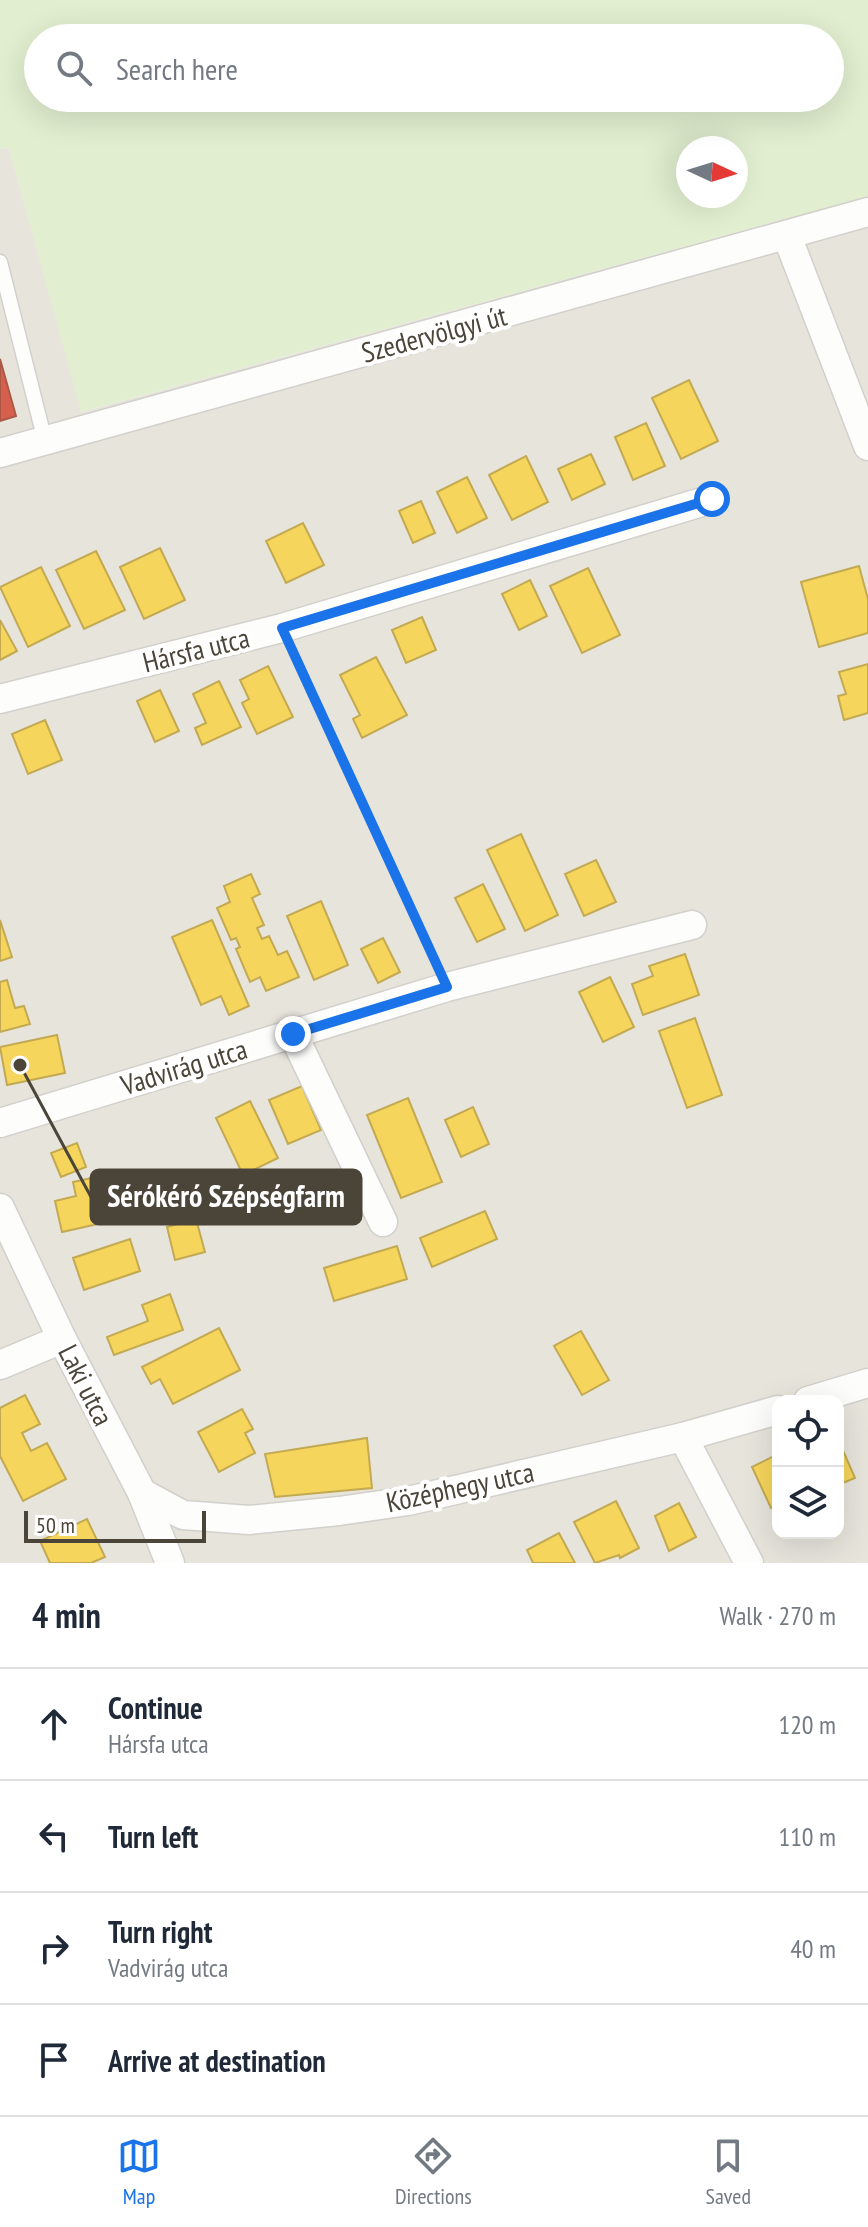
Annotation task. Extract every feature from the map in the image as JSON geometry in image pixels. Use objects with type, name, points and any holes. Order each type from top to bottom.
[{"type":"street","name":"Szedervölgyi út","points":[[0,453],[868,212]]},
{"type":"street","points":[[787,236],[868,446]]},
{"type":"street","name":"Hársfa utca","points":[[0,699],[282,628],[712,499]]},
{"type":"street","name":"Vadvirág utca","points":[[0,1123],[447,987],[692,925]]},
{"type":"street","points":[[293,1034],[383,1222]]},
{"type":"street","name":"Laki utca","points":[[0,1208],[62,1339],[142,1493],[170,1563]]},
{"type":"street","points":[[0,1365],[62,1339]]},
{"type":"street","points":[[828,1395],[868,1383]]},
{"type":"street","name":"Középhegy utca","points":[[142,1493],[183,1515],[249,1520],[339,1511],[408,1501],[683,1437],[772,1412]]},
{"type":"street","points":[[683,1437],[749,1563]]},
{"type":"lane","points":[[0,262],[45,441]]},
{"type":"path","points":[[282,628],[447,987]]},
{"type":"shaded area","points":[[9,148],[82,412],[868,196],[868,1563],[0,1563],[0,149]]},
{"type":"green space","points":[[0,0],[868,0],[868,196],[81,412],[9,148],[0,149]]},
{"type":"building: Homes","points":[[689,380],[718,441],[681,459],[652,398]]},
{"type":"building: Homes","points":[[646,423],[665,466],[633,480],[615,437]]},
{"type":"building: Homes","points":[[591,454],[605,484],[572,500],[558,469]]},
{"type":"building: Homes","points":[[526,456],[548,502],[512,520],[489,475]]},
{"type":"building: Homes","points":[[467,477],[487,518],[457,533],[437,492]]},
{"type":"building: Homes","points":[[421,501],[435,533],[413,543],[399,511]]},
{"type":"building: Homes","points":[[303,523],[324,565],[286,583],[266,541]]},
{"type":"building: Homes","points":[[160,548],[185,600],[144,619],[120,567]]},
{"type":"building: Homes","points":[[96,551],[125,610],[84,629],[56,570]]},
{"type":"building: Homes","points":[[859,566],[868,599],[868,633],[819,647],[801,582]]},
{"type":"building: Homes","points":[[41,567],[70,626],[28,647],[0,587]]},
{"type":"building: Homes","points":[[588,568],[620,635],[582,653],[550,586]]},
{"type":"building: Homes","points":[[530,580],[547,616],[519,630],[502,594]]},
{"type":"building: Homes","points":[[422,617],[436,650],[406,663],[392,630]]},
{"type":"building: Homes","points":[[0,620],[17,651],[0,660]]},
{"type":"building: Homes","points":[[376,657],[407,715],[362,738],[353,719],[360,715],[340,675]]},
{"type":"building: Homes","points":[[868,664],[868,713],[844,720],[838,696],[846,694],[839,672]]},
{"type":"building: Homes","points":[[268,666],[293,717],[257,734],[242,703],[249,699],[240,680]]},
{"type":"building: Homes","points":[[219,681],[241,727],[202,745],[195,728],[206,723],[193,694]]},
{"type":"building: Homes","points":[[160,690],[179,731],[155,742],[137,701]]},
{"type":"building: Homes","points":[[45,720],[62,760],[28,774],[12,734]]},
{"type":"building: Homes","points":[[521,834],[558,915],[525,931],[487,850]]},
{"type":"building: Homes","points":[[596,860],[616,902],[584,916],[565,874]]},
{"type":"building: Homes","points":[[251,874],[260,894],[252,898],[264,925],[257,928],[262,939],[269,936],[278,955],[287,951],[299,977],[266,991],[260,977],[250,982],[236,949],[240,947],[236,938],[231,940],[217,908],[230,902],[224,886]]},
{"type":"building: Homes","points":[[483,884],[505,929],[477,942],[455,898]]},
{"type":"building: Homes","points":[[321,901],[348,965],[314,980],[287,916]]},
{"type":"building: Homes","points":[[0,920],[12,957],[0,961]]},
{"type":"building: Homes","points":[[212,920],[249,1006],[229,1015],[221,996],[201,1005],[172,937]]},
{"type":"building: Homes","points":[[383,938],[400,972],[378,983],[361,949]]},
{"type":"building: Homes","points":[[685,954],[699,995],[643,1015],[632,984],[653,976],[649,966]]},
{"type":"building: Homes","points":[[610,977],[634,1027],[603,1042],[579,992]]},
{"type":"building: Homes","points":[[7,980],[15,1008],[24,1006],[30,1024],[0,1032],[0,982]]},
{"type":"building: Homes","points":[[695,1018],[722,1095],[687,1108],[659,1031]]},
{"type":"building: Homes","points":[[57,1035],[65,1073],[7,1085],[0,1047]]},
{"type":"building: Homes","points":[[302,1086],[321,1130],[288,1144],[269,1100]]},
{"type":"building: Homes","points":[[408,1098],[442,1182],[401,1198],[367,1115]]},
{"type":"building: Homes","points":[[250,1101],[278,1158],[243,1175],[216,1118]]},
{"type":"building: Homes","points":[[473,1107],[489,1144],[461,1157],[445,1120]]},
{"type":"building: Homes","points":[[77,1143],[86,1167],[61,1177],[51,1153]]},
{"type":"building: Homes","points":[[115,1173],[125,1218],[62,1232],[55,1201],[76,1196],[73,1182]]},
{"type":"building: Homes","points":[[485,1211],[497,1239],[432,1267],[420,1238]]},
{"type":"building: Homes","points":[[196,1219],[205,1252],[175,1260],[167,1227]]},
{"type":"building: Homes","points":[[130,1239],[140,1271],[84,1290],[73,1258]]},
{"type":"building: Homes","points":[[397,1246],[407,1279],[334,1301],[324,1268]]},
{"type":"building: Homes","points":[[170,1294],[183,1330],[114,1355],[107,1337],[148,1321],[142,1305]]},
{"type":"building: Homes","points":[[219,1328],[240,1370],[173,1404],[160,1379],[151,1384],[142,1367]]},
{"type":"building: Homes","points":[[581,1331],[609,1380],[582,1395],[554,1346]]},
{"type":"building: Homes","points":[[25,1395],[40,1424],[22,1433],[31,1451],[47,1443],[66,1479],[23,1501],[0,1456],[0,1408]]},
{"type":"building: Homes","points":[[242,1409],[253,1429],[245,1433],[255,1453],[219,1472],[198,1432]]},
{"type":"building: Homes","points":[[367,1438],[372,1488],[275,1497],[265,1454]]},
{"type":"building: Homes","points":[[844,1453],[855,1478],[844,1483]]},
{"type":"building: Homes","points":[[772,1457],[772,1508],[771,1508],[752,1467]]},
{"type":"building: Homes","points":[[616,1501],[639,1548],[620,1558],[619,1555],[595,1563],[574,1522]]},
{"type":"building: Homes","points":[[679,1503],[696,1537],[669,1551],[655,1516]]},
{"type":"building: Homes","points":[[87,1519],[105,1557],[91,1563],[50,1563],[40,1541]]},
{"type":"building: Homes","points":[[559,1533],[575,1563],[533,1563],[527,1550]]},
{"type":"building: Shops","points":[[0,359],[16,416],[0,421]]},
{"type":"place","name":"Sérókéró Szépségfarm","points":[[20,1065]]},
{"type":"route","points":[[293,1034],[447,987],[282,628],[712,499]]}]
